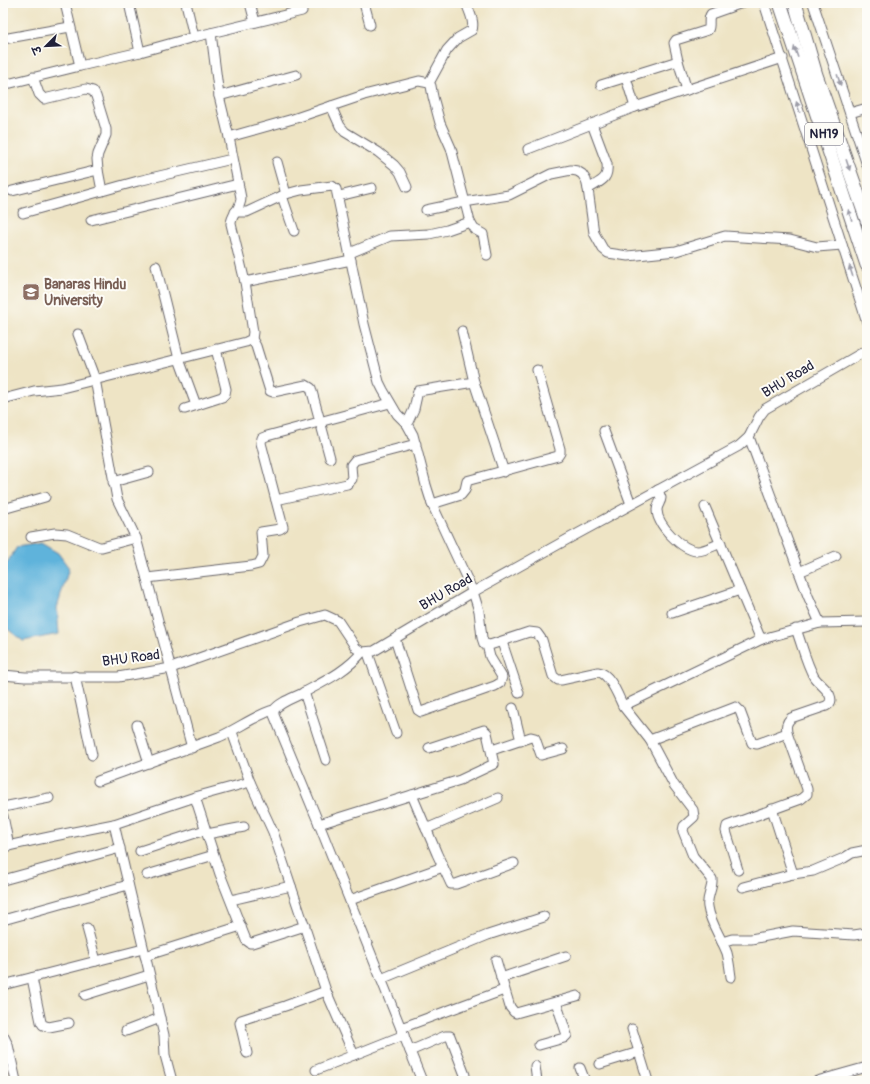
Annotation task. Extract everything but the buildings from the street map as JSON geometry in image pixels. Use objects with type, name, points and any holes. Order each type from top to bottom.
[{"type":"highway","name":"NH19","points":[[780,3],[867,265]]},
{"type":"highway","name":"NH19","points":[[795,3],[816,75],[867,220]]},
{"type":"street","points":[[64,3],[80,66]]},
{"type":"street","points":[[129,3],[140,52]]},
{"type":"street","points":[[186,3],[194,37]]},
{"type":"street","points":[[250,3],[255,22]]},
{"type":"street","points":[[364,3],[370,25]]},
{"type":"street","points":[[429,83],[447,50],[473,28],[466,3]]},
{"type":"street","points":[[687,90],[674,46],[676,40],[705,32],[709,27],[711,14],[742,3]]},
{"type":"street","points":[[764,3],[867,322]]},
{"type":"street","points":[[813,3],[867,165]]},
{"type":"street","points":[[3,85],[302,11]]},
{"type":"street","points":[[3,39],[70,27]]},
{"type":"street","points":[[211,33],[219,96],[229,137],[241,202],[231,218],[231,224],[245,282],[253,332],[252,339],[256,346],[270,391],[273,392],[306,385],[310,386],[330,458]]},
{"type":"street","points":[[528,149],[635,107],[783,58]]},
{"type":"street","points":[[601,85],[678,61]]},
{"type":"street","points":[[219,96],[296,75]]},
{"type":"street","points":[[33,77],[39,94],[44,99],[86,89],[93,91],[96,96],[106,129],[106,135],[98,154],[98,170],[102,191]]},
{"type":"street","points":[[626,78],[635,107]]},
{"type":"street","points":[[229,137],[293,119],[364,95],[419,81],[429,83]]},
{"type":"street","points":[[429,83],[440,123],[451,148],[470,222],[474,229],[483,234],[487,255]]},
{"type":"street","points":[[331,106],[340,126],[345,132],[378,152],[394,165],[400,172],[407,187]]},
{"type":"street","points":[[850,114],[867,108]]},
{"type":"street","points":[[588,189],[604,178],[608,172],[607,164],[592,124]]},
{"type":"street","points":[[23,213],[138,181],[232,159]]},
{"type":"street","points":[[276,162],[294,231]]},
{"type":"street","points":[[12,191],[98,170]]},
{"type":"street","points":[[426,210],[509,195],[550,174],[571,170],[582,174],[586,180],[594,233],[603,249],[614,255],[628,256],[676,251],[725,236],[790,240],[818,247],[842,245]]},
{"type":"street","points":[[91,220],[238,184]]},
{"type":"street","points":[[235,212],[247,212],[284,195],[301,190],[332,186],[336,189],[339,196],[364,324],[376,372],[383,390],[396,414],[411,430],[432,504],[473,592],[479,611],[482,638],[490,657],[502,677],[500,683],[421,712],[418,710],[395,639]]},
{"type":"street","points":[[339,196],[372,188]]},
{"type":"street","points":[[245,282],[350,256],[384,238],[429,234],[447,230],[470,222]]},
{"type":"street","points":[[156,266],[179,359],[196,405]]},
{"type":"street","points":[[462,331],[474,382],[504,472]]},
{"type":"street","points":[[78,334],[95,379],[113,482],[119,505],[136,538],[192,748]]},
{"type":"street","points":[[3,399],[34,391],[62,388],[246,342],[252,339]]},
{"type":"street","points":[[185,409],[222,397],[225,394],[226,390],[216,349]]},
{"type":"street","name":"BHU Road","points":[[3,675],[25,677],[118,677],[171,668],[300,622],[325,615],[338,621],[356,648],[365,652],[380,649],[473,592],[739,446],[749,437],[759,417],[765,409],[867,350]]},
{"type":"street","points":[[432,504],[461,495],[465,490],[467,481],[555,457],[560,453],[537,370]]},
{"type":"street","points":[[407,424],[414,409],[418,391],[474,382]]},
{"type":"street","points":[[147,578],[259,564],[263,556],[261,532],[280,529],[283,527],[261,443],[262,438],[390,403]]},
{"type":"street","points":[[604,431],[632,504]]},
{"type":"street","points":[[749,437],[808,596],[820,623]]},
{"type":"street","points":[[276,500],[347,484],[352,479],[351,465],[355,460],[416,444]]},
{"type":"street","points":[[113,482],[149,472]]},
{"type":"street","points":[[658,490],[661,498],[658,507],[658,514],[668,532],[678,542],[698,551],[720,543]]},
{"type":"street","points":[[3,509],[45,497]]},
{"type":"street","points":[[705,507],[760,638],[762,639]]},
{"type":"street","points":[[31,537],[55,533],[67,534],[102,547],[136,538]]},
{"type":"street","points":[[799,572],[836,556]]},
{"type":"street","points":[[672,613],[740,590]]},
{"type":"street","points":[[623,706],[762,639],[820,623],[867,622]]},
{"type":"street","points":[[738,870],[726,831],[727,826],[801,799],[807,794],[807,789],[787,733],[786,726],[791,718],[826,706],[830,704],[831,700],[830,694],[819,683],[812,672],[796,629]]},
{"type":"street","points":[[486,645],[502,642],[529,632],[536,632],[542,640],[553,676],[555,678],[561,680],[598,672],[602,672],[608,677],[623,706],[650,740],[674,786],[693,810],[694,817],[684,826],[683,831],[693,856],[712,879],[708,907],[712,921],[727,953],[731,978]]},
{"type":"street","points":[[502,642],[519,693]]},
{"type":"street","points":[[98,781],[192,748],[232,732],[265,713],[274,710],[277,706],[351,664],[365,652],[396,733]]},
{"type":"street","points":[[75,676],[92,755]]},
{"type":"street","points":[[304,692],[326,760]]},
{"type":"street","points":[[513,708],[521,741]]},
{"type":"street","points":[[650,740],[736,708],[740,711],[751,741],[754,744],[787,733]]},
{"type":"street","points":[[274,710],[274,715],[422,1081]]},
{"type":"street","points":[[137,725],[149,763]]},
{"type":"street","points":[[319,824],[460,780],[492,766],[495,762],[487,733],[484,730],[429,748]]},
{"type":"street","points":[[232,732],[250,782],[273,832],[326,991],[354,1055]]},
{"type":"street","points":[[492,750],[532,737],[535,738],[540,754],[543,756],[563,749]]},
{"type":"street","points":[[3,816],[6,847],[114,824],[195,797],[250,782]]},
{"type":"street","points":[[412,795],[449,882],[453,884],[514,863]]},
{"type":"street","points":[[195,797],[214,855],[246,940],[252,943],[305,926]]},
{"type":"street","points":[[3,807],[49,798]]},
{"type":"street","points":[[426,829],[498,798]]},
{"type":"street","points":[[772,809],[793,874]]},
{"type":"street","points":[[114,824],[160,1018],[164,1036],[165,1055],[172,1081]]},
{"type":"street","points":[[140,851],[206,832],[244,827]]},
{"type":"street","points":[[3,880],[120,848]]},
{"type":"street","points":[[743,886],[817,870],[852,853],[867,850]]},
{"type":"street","points":[[147,875],[214,855]]},
{"type":"street","points":[[350,900],[442,867]]},
{"type":"street","points":[[3,920],[128,885]]},
{"type":"street","points":[[231,900],[291,886]]},
{"type":"street","points":[[381,979],[488,936],[544,917]]},
{"type":"street","points":[[3,985],[96,961],[144,953],[241,926]]},
{"type":"street","points":[[87,928],[96,961]]},
{"type":"street","points":[[722,942],[751,939],[793,931],[854,935],[867,933]]},
{"type":"street","points":[[501,978],[566,956]]},
{"type":"street","points":[[496,960],[504,990],[510,1007],[514,1012],[577,996]]},
{"type":"street","points":[[85,995],[149,975]]},
{"type":"street","points":[[32,978],[41,1022],[43,1025],[49,1027],[69,1023]]},
{"type":"street","points":[[316,1070],[354,1055],[402,1032],[504,990]]},
{"type":"street","points":[[247,1053],[240,1023],[241,1020],[326,991]]},
{"type":"street","points":[[539,1045],[564,1038],[567,1035],[556,1002]]},
{"type":"street","points":[[126,1031],[160,1018]]},
{"type":"street","points":[[632,1029],[648,1081]]},
{"type":"street","points":[[3,1035],[8,1045],[16,1081]]},
{"type":"street","points":[[410,1051],[445,1036],[450,1036],[465,1075]]},
{"type":"street","points":[[600,1064],[639,1052]]},
{"type":"street","points":[[535,1066],[537,1081]]},
{"type":"street","points":[[817,1081],[867,1067]]},
{"type":"street","points":[[580,1068],[585,1081]]},
{"type":"water","points":[[41,543],[58,553],[69,568],[57,608],[59,634],[23,641],[5,627],[3,621],[3,569],[17,547]]},
{"type":"place","name":"Banaras Hindu University","points":[[31,292]]}]
